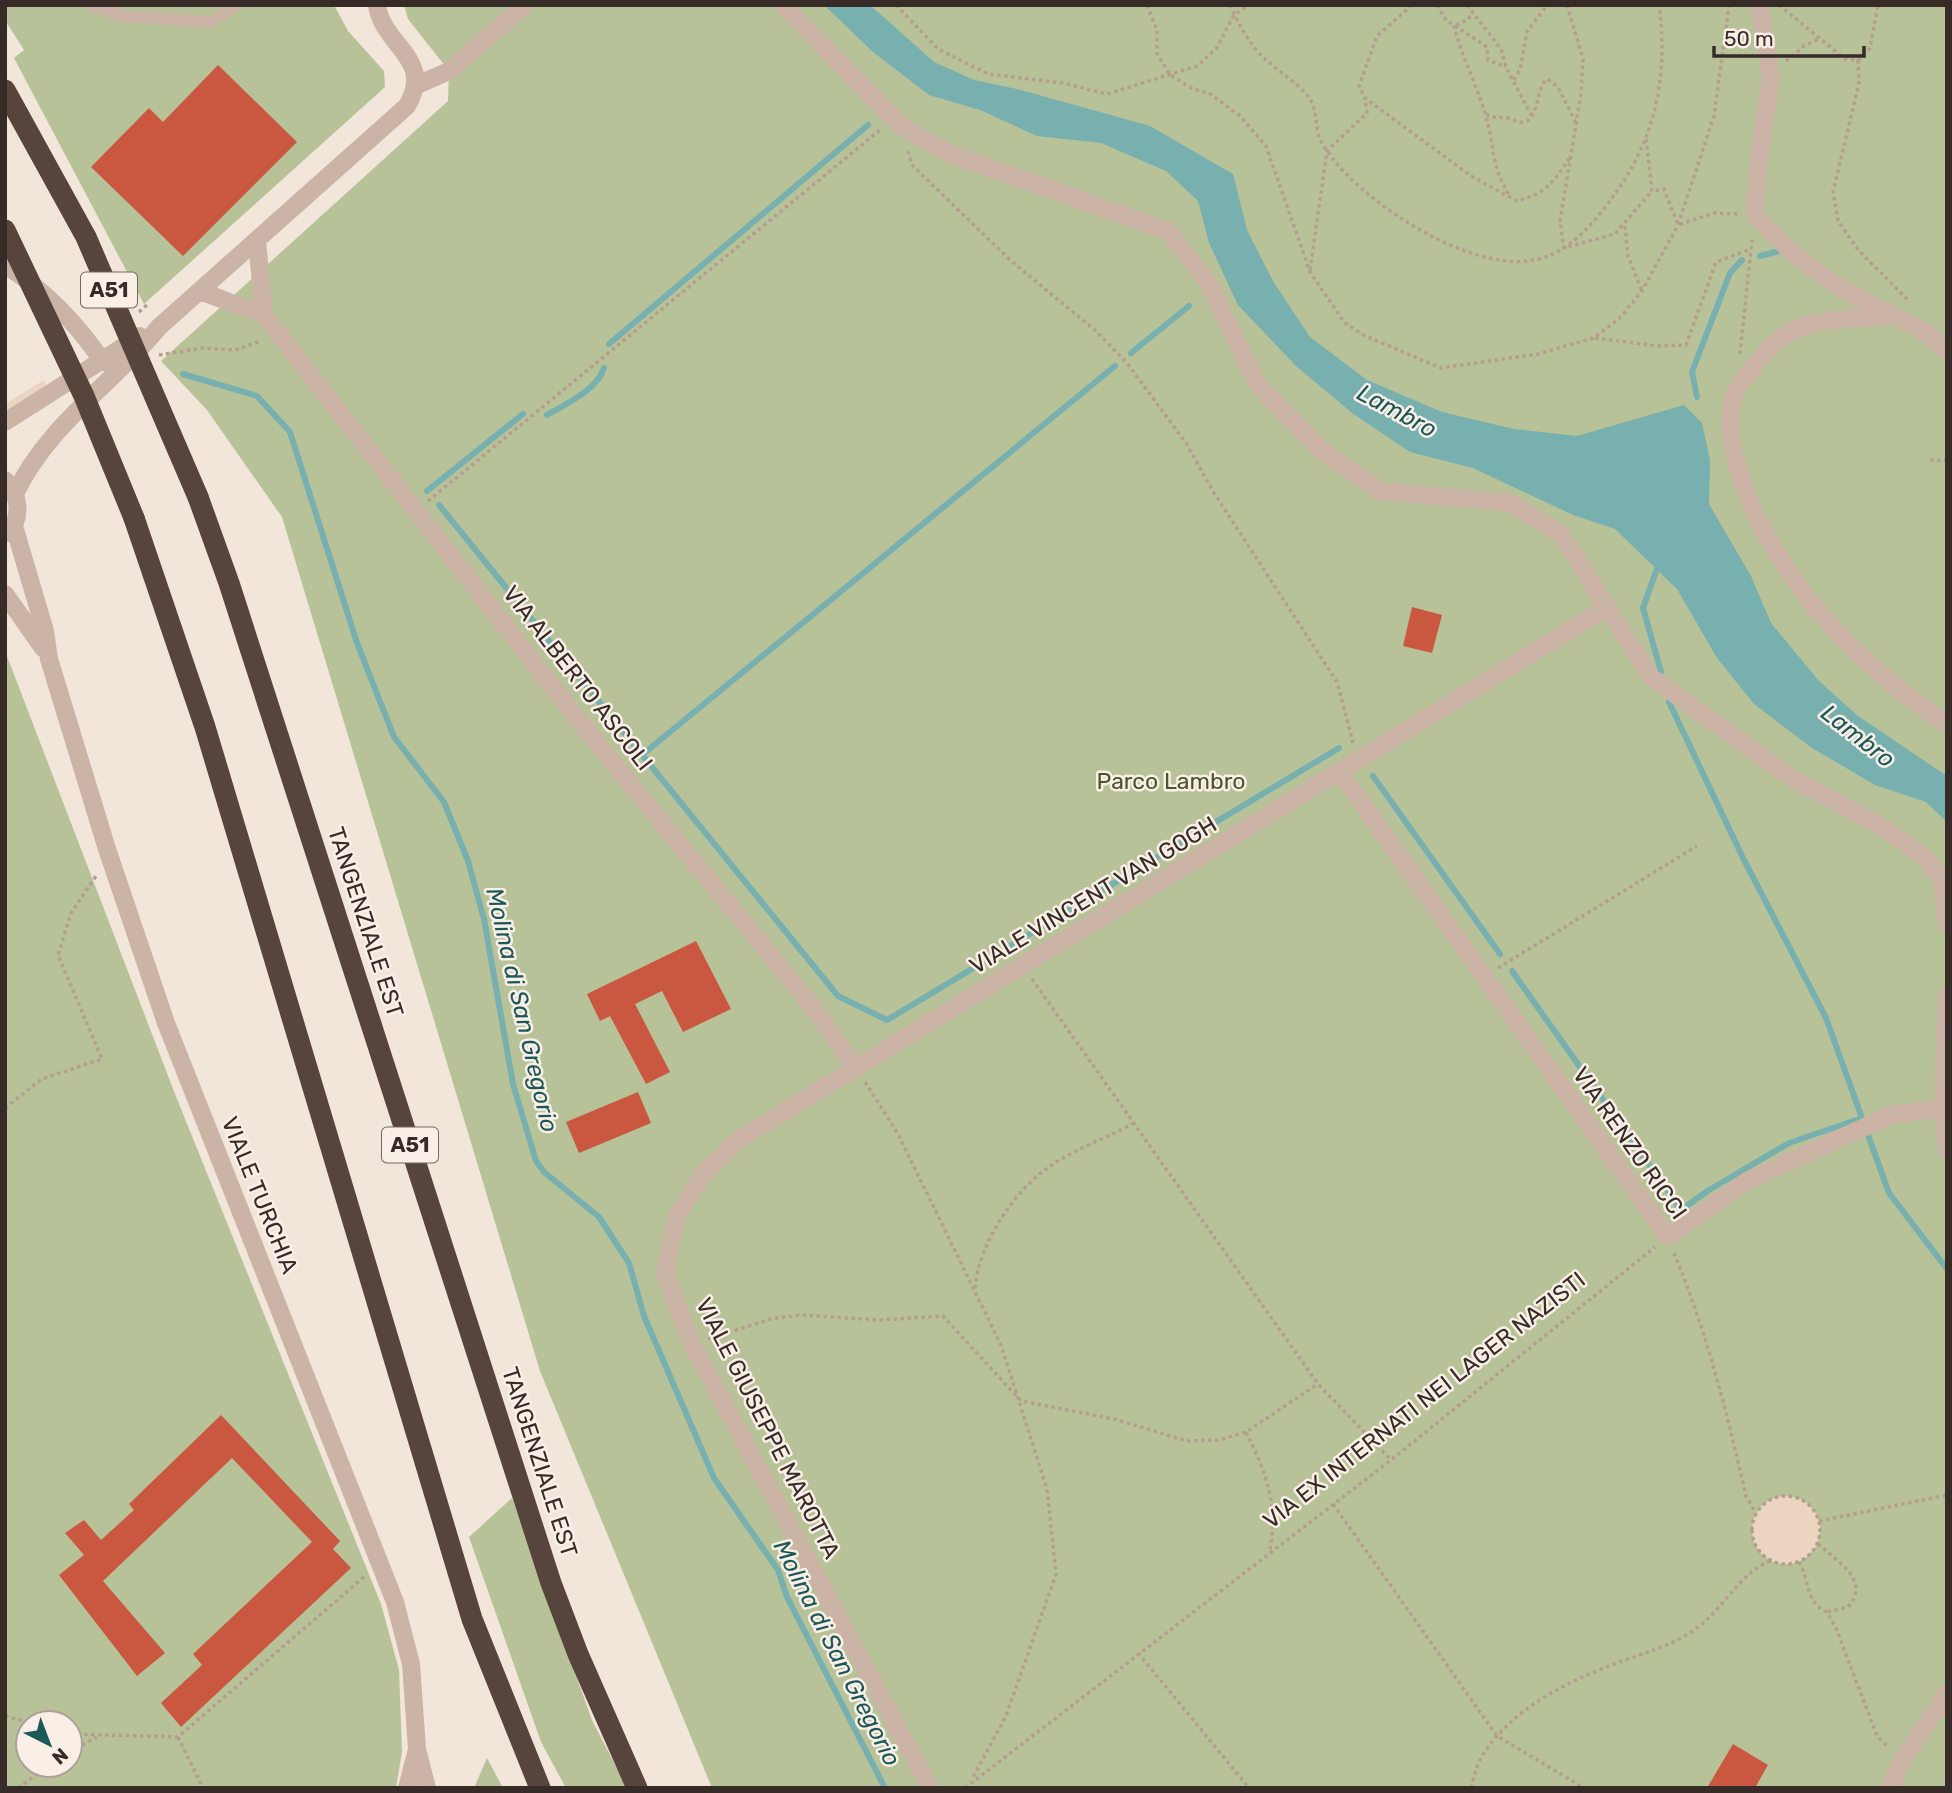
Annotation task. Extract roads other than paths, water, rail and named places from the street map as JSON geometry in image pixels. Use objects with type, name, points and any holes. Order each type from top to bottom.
[{"type":"highway","name":"TANGENZIALE EST","points":[[5,90],[86,237],[198,497],[229,583],[551,1583],[578,1654],[637,1788]]},
{"type":"highway","points":[[5,230],[85,396],[134,518],[205,727],[472,1619],[540,1788]]},
{"type":"street","points":[[10,487],[59,426],[142,348],[159,327],[399,114],[412,97],[415,86],[412,62],[380,21],[377,5]]},
{"type":"street","points":[[415,86],[449,71],[525,5]]},
{"type":"street","points":[[783,5],[897,122],[948,153],[1168,231],[1208,282],[1257,384],[1322,451],[1380,491],[1511,503],[1561,534],[1651,677],[1793,779],[1876,823],[1927,859],[1942,881],[1947,925]]},
{"type":"street","points":[[1759,5],[1771,76],[1757,174],[1755,215],[1792,255],[1891,316],[1928,335],[1947,351]]},
{"type":"street","points":[[200,291],[264,315],[257,241]]},
{"type":"street","points":[[5,265],[33,282],[52,300],[82,331],[103,362]]},
{"type":"street","name":"VIA ALBERTO ASCOLI","points":[[264,315],[579,721],[812,1006],[856,1069]]},
{"type":"street","points":[[1891,316],[1805,326],[1769,346],[1736,390],[1731,425],[1737,464],[1754,509],[1783,563],[1834,629],[1917,705],[1947,724]]},
{"type":"street","points":[[5,422],[103,362],[133,339],[159,327]]},
{"type":"street","name":"VIALE TURCHIA","points":[[10,487],[18,515],[10,531],[45,631],[49,659],[107,849],[166,1023],[395,1602],[411,1664],[417,1749],[426,1788]]},
{"type":"street","name":"VIALE TURCHIA","points":[[5,594],[49,659]]},
{"type":"street","name":"VIALE VINCENT VAN GOGH","points":[[856,1069],[1606,608]]},
{"type":"street","name":"VIA RENZO RICCI","points":[[1340,772],[1668,1237],[1746,1181],[1891,1115],[1943,1108]]},
{"type":"street","points":[[1947,995],[1943,1108],[1947,1150]]},
{"type":"street","name":"VIALE GIUSEPPE MAROTTA","points":[[856,1069],[738,1140],[703,1174],[677,1217],[665,1274],[692,1344],[930,1788]]},
{"type":"street","points":[[1889,1788],[1902,1760],[1947,1693]]},
{"type":"street","name":"VIALE TURCHIA","points":[[407,1788],[417,1749]]},
{"type":"lane","points":[[91,5],[121,16],[211,23],[237,5]]},
{"type":"water","name":"Lambro","points":[[824,5],[870,5],[934,62],[974,80],[1021,90],[1150,126],[1233,174],[1247,230],[1273,281],[1310,337],[1367,380],[1442,412],[1514,429],[1577,436],[1684,405],[1702,423],[1710,460],[1709,504],[1751,576],[1771,623],[1819,681],[1858,716],[1947,776],[1947,822],[1926,802],[1875,785],[1812,748],[1754,704],[1717,658],[1677,589],[1615,529],[1573,515],[1473,468],[1410,452],[1352,413],[1296,366],[1238,305],[1209,243],[1198,201],[1166,171],[1101,143],[1037,136],[980,110],[929,95],[873,52]]},
{"type":"waterway","points":[[609,344],[868,125]]},
{"type":"waterway","points":[[1760,256],[1779,251]]},
{"type":"waterway","points":[[1697,397],[1692,372],[1730,273],[1742,260]]},
{"type":"waterway","points":[[1131,353],[1189,306]]},
{"type":"waterway","points":[[642,755],[1115,366]]},
{"type":"waterway","points":[[547,415],[588,390],[604,368]]},
{"type":"waterway","name":"Molina di San Gregorio","points":[[183,374],[257,396],[290,432],[357,643],[394,737],[444,802],[468,861],[484,919],[513,1084],[536,1161],[544,1172],[599,1217],[629,1263],[644,1316],[714,1478],[778,1570],[787,1597],[885,1788]]},
{"type":"waterway","points":[[427,491],[523,414]]},
{"type":"waterway","points":[[439,505],[838,996],[887,1020],[1339,748]]},
{"type":"waterway","points":[[1659,563],[1643,608],[1661,672]]},
{"type":"waterway","points":[[1512,971],[1681,1210],[1709,1190],[1789,1143],[1862,1118],[1826,1018],[1743,858],[1669,702]]},
{"type":"waterway","points":[[1373,776],[1500,954]]},
{"type":"waterway","points":[[1868,1135],[1889,1193],[1947,1269]]},
{"type":"park label","name":"Parco Lambro","points":[[1171,781]]}]
